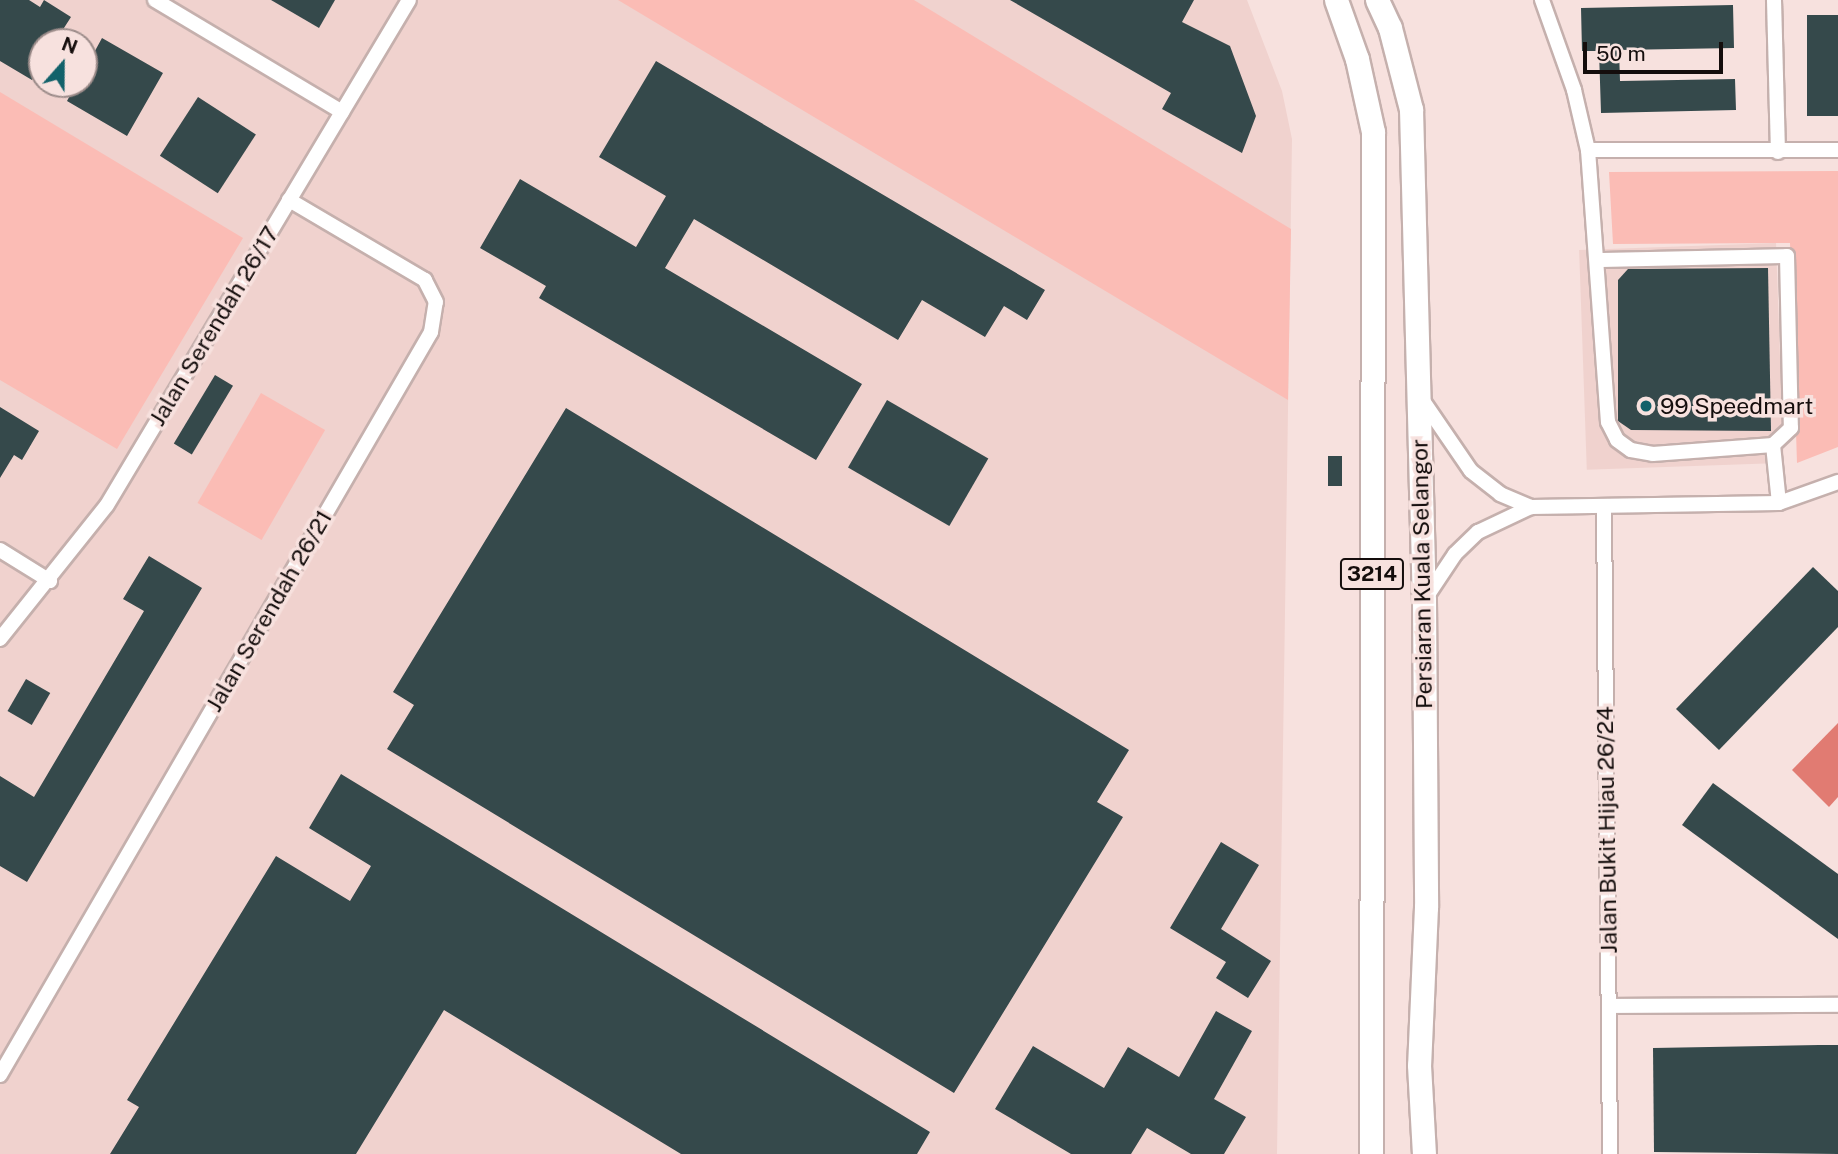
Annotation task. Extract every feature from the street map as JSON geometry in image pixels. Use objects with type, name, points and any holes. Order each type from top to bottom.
[{"type":"main road","name":"Persiaran Kuala Selangor","points":[[1336,0],[1357,59],[1373,132],[1371,1154]]},
{"type":"main road","name":"Persiaran Kuala Selangor","points":[[1377,0],[1390,28],[1411,109],[1424,600],[1426,907],[1419,1065],[1424,1154]]},
{"type":"street","points":[[155,0],[342,111]]},
{"type":"street","name":"Jalan Serendah 26/17","points":[[0,639],[50,581],[107,505],[408,0]]},
{"type":"street","points":[[1542,0],[1574,90],[1588,150],[1608,422],[1616,440],[1631,450],[1653,454],[1773,445],[1791,428],[1787,256],[1597,260]]},
{"type":"street","points":[[1774,0],[1778,152]]},
{"type":"street","points":[[1588,150],[1838,150]]},
{"type":"street","name":"Jalan Serendah 26/21","points":[[0,1075],[431,332],[436,302],[425,280],[289,200]]},
{"type":"street","points":[[1418,394],[1471,471],[1500,494],[1531,508]]},
{"type":"street","points":[[1773,445],[1779,503]]},
{"type":"street","points":[[1424,600],[1455,554],[1478,532],[1531,508],[1779,503],[1838,482]]},
{"type":"street","name":"Jalan Bukit Hijau 26/24","points":[[1604,506],[1611,1154]]},
{"type":"street","points":[[0,551],[50,581]]},
{"type":"street","points":[[1609,1006],[1838,1005]]},
{"type":"shaded area","points":[[0,0],[1247,0],[1282,91],[1292,139],[1277,1154],[0,1154]]},
{"type":"shaded area","points":[[618,0],[914,0],[1291,229],[1288,400]]},
{"type":"shaded area","points":[[0,92],[243,238],[117,449],[0,380]]},
{"type":"shaded area","points":[[1838,171],[1838,447],[1797,463],[1790,243],[1613,244],[1609,172]]},
{"type":"shaded area","points":[[1776,243],[1784,463],[1587,470],[1579,250]]},
{"type":"shaded area","points":[[261,393],[325,430],[262,540],[198,503]]},
{"type":"shaded area","points":[[1838,723],[1838,797],[1829,807],[1792,770]]},
{"type":"building","points":[[0,0],[29,0],[40,7],[44,0],[71,17],[64,28],[28,28],[28,78],[0,61]]},
{"type":"building","points":[[271,0],[335,0],[319,28]]},
{"type":"building","points":[[1010,0],[1194,0],[1182,22],[1230,46],[1256,116],[1242,153],[1162,109],[1171,93]]},
{"type":"building","points":[[1733,5],[1734,48],[1619,50],[1620,81],[1735,79],[1736,110],[1601,113],[1599,51],[1582,51],[1581,8]]},
{"type":"building","points":[[1807,15],[1838,15],[1838,116],[1807,116]]},
{"type":"building","points":[[102,38],[163,73],[127,136],[67,101],[69,98],[98,98],[98,45]]},
{"type":"building","points":[[656,61],[1045,290],[1027,320],[1004,306],[985,337],[922,300],[898,340],[694,219],[665,268],[862,384],[816,460],[539,298],[546,286],[480,248],[520,179],[636,247],[666,196],[599,157]]},
{"type":"building","points":[[198,97],[256,135],[218,193],[160,156]]},
{"type":"building","points":[[1768,268],[1771,431],[1631,430],[1618,421],[1618,280],[1628,269]]},
{"type":"building","points":[[215,375],[233,386],[192,454],[174,444]]},
{"type":"building","points":[[887,400],[988,458],[949,526],[848,468]]},
{"type":"building","points":[[0,407],[39,431],[22,460],[14,455],[0,478]]},
{"type":"building","points":[[566,408],[1129,750],[1097,802],[1123,817],[954,1093],[387,749],[414,705],[393,692]]},
{"type":"building","points":[[1328,456],[1342,456],[1342,486],[1328,486]]},
{"type":"building","points":[[149,556],[202,588],[27,882],[0,866],[0,776],[34,797],[144,611],[123,599]]},
{"type":"building","points":[[1813,567],[1838,591],[1838,627],[1719,750],[1676,709]]},
{"type":"building","points":[[26,679],[50,693],[32,725],[8,711]]},
{"type":"building","points":[[341,774],[930,1132],[917,1154],[681,1154],[444,1010],[356,1154],[110,1154],[139,1107],[127,1100],[276,856],[350,901],[371,866],[309,828]]},
{"type":"building","points":[[1713,783],[1838,874],[1838,939],[1682,825]]},
{"type":"building","points":[[1221,842],[1259,865],[1221,929],[1271,961],[1248,998],[1216,978],[1226,962],[1170,928]]},
{"type":"building","points":[[1216,1011],[1252,1031],[1214,1099],[1246,1117],[1224,1154],[1191,1154],[1147,1128],[1131,1154],[1071,1154],[995,1109],[1033,1046],[1104,1088],[1128,1047],[1179,1077]]},
{"type":"building","points":[[1838,1045],[1838,1154],[1654,1152],[1653,1048]]},
{"type":"place","name":"99 Speedmart","points":[[1646,406]]}]
